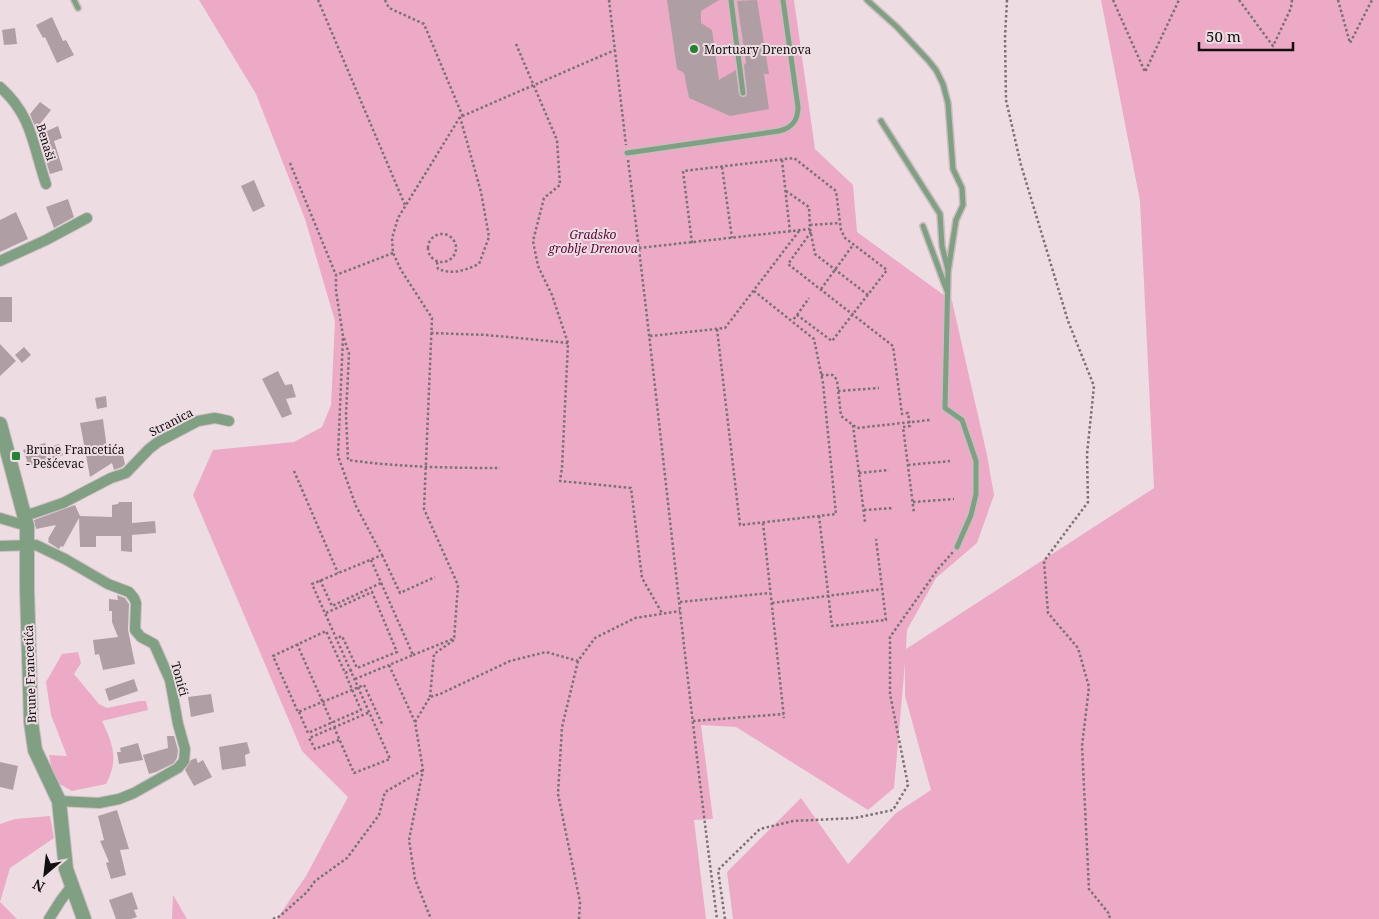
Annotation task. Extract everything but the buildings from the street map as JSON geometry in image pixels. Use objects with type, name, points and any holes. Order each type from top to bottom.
[{"type":"street","name":"Benaši","points":[[0,87],[21,112],[29,127],[46,184]]},
{"type":"street","points":[[0,261],[46,240],[87,218]]},
{"type":"street","name":"Stranica","points":[[26,520],[34,514],[63,503],[111,478],[126,473],[158,442],[198,421],[215,418],[229,421]]},
{"type":"street","name":"Brune Francetića","points":[[0,425],[26,520],[31,722],[35,750],[59,801],[66,869],[84,919]]},
{"type":"street","points":[[0,518],[26,520]]},
{"type":"street","name":"Tonići","points":[[28,546],[36,545],[108,584],[129,592],[134,598],[135,630],[141,638],[154,644],[162,660],[170,680],[178,724],[185,749],[184,761],[178,768],[134,793],[119,799],[99,803],[59,801]]},
{"type":"street","points":[[0,546],[28,546]]},
{"type":"street","points":[[49,919],[72,887]]},
{"type":"lane","points":[[74,0],[78,8]]},
{"type":"lane","points":[[731,0],[743,93]]},
{"type":"lane","points":[[628,153],[779,131],[792,125],[798,117],[798,107],[783,0]]},
{"type":"lane","points":[[867,0],[897,27],[936,70],[943,84],[948,103],[953,169],[962,188],[963,205],[956,220],[948,272],[945,408],[962,420],[976,461],[976,494],[971,515],[957,547]]},
{"type":"lane","points":[[881,121],[940,214],[942,246],[948,272]]},
{"type":"lane","points":[[923,226],[948,293]]},
{"type":"path","points":[[318,0],[406,205]]},
{"type":"path","points":[[385,0],[389,8],[424,24],[461,117],[481,192],[489,237],[479,264],[462,272],[446,272],[438,269],[438,262]]},
{"type":"path","points":[[609,0],[640,248],[680,611],[717,919]]},
{"type":"path","points":[[1007,0],[1005,37],[1006,100],[1021,165],[1068,321],[1094,386],[1087,454],[1088,502],[1044,561],[1048,613],[1078,648],[1089,687],[1082,746],[1089,889],[1110,915],[1109,919]]},
{"type":"path","points":[[1113,0],[1145,72],[1179,0]]},
{"type":"path","points":[[1239,0],[1273,46],[1291,8],[1292,0]]},
{"type":"path","points":[[1338,0],[1350,43],[1372,0]]},
{"type":"path","points":[[516,44],[557,140],[560,185],[544,198],[533,241],[538,266],[552,295],[568,343],[560,481],[631,488],[642,578],[662,614]]},
{"type":"path","points":[[414,722],[430,697],[434,654],[455,638],[458,585],[424,509],[432,318],[400,270],[393,253],[392,238],[398,218],[461,117],[615,50]]},
{"type":"path","points":[[692,243],[683,171],[794,158],[836,191],[840,223],[845,238],[887,270],[832,341],[797,315]]},
{"type":"path","points":[[782,160],[790,232]]},
{"type":"path","points":[[290,164],[336,275],[336,291],[343,336],[349,354],[346,415],[348,460],[379,465],[500,468]]},
{"type":"path","points":[[722,167],[732,238]]},
{"type":"path","points":[[786,191],[809,207],[815,254],[868,295]]},
{"type":"path","points":[[640,248],[799,231],[840,223]]},
{"type":"path","points":[[811,229],[788,264],[893,346],[902,414],[908,413],[910,426],[903,426],[914,513]]},
{"type":"path","points":[[650,336],[725,328],[799,231]]},
{"type":"path","points":[[438,234],[447,234],[455,240],[457,250],[452,259],[447,262],[438,262],[428,252],[428,243],[438,234]]},
{"type":"path","points":[[821,289],[853,244]]},
{"type":"path","points":[[336,275],[393,253]]},
{"type":"path","points":[[716,328],[740,525],[836,514],[821,375],[814,339],[754,290]]},
{"type":"path","points":[[792,321],[809,298]]},
{"type":"path","points":[[431,334],[487,335],[568,343]]},
{"type":"path","points":[[343,336],[338,456],[356,506],[400,593],[435,577]]},
{"type":"path","points":[[821,375],[833,375],[837,380],[841,416],[857,428],[930,420]]},
{"type":"path","points":[[838,392],[879,388]]},
{"type":"path","points":[[853,425],[865,522]]},
{"type":"path","points":[[908,466],[950,462]]},
{"type":"path","points":[[859,473],[889,470]]},
{"type":"path","points":[[294,471],[338,573]]},
{"type":"path","points":[[913,502],[954,499]]},
{"type":"path","points":[[864,510],[894,508]]},
{"type":"path","points":[[818,516],[832,626],[886,620],[876,539]]},
{"type":"path","points":[[763,523],[784,718]]},
{"type":"path","points":[[725,919],[718,870],[760,829],[793,821],[856,818],[893,810],[908,785],[890,694],[890,637],[938,569],[957,547]]},
{"type":"path","points":[[334,727],[354,773],[390,759],[352,670],[312,584],[382,555]]},
{"type":"path","points":[[371,560],[412,655]]},
{"type":"path","points":[[320,580],[332,606],[381,583]]},
{"type":"path","points":[[771,603],[882,589]]},
{"type":"path","points":[[326,613],[372,592],[397,652],[357,668],[342,636],[337,638]]},
{"type":"path","points":[[680,602],[770,593]]},
{"type":"path","points":[[579,919],[580,902],[558,794],[562,727],[578,661],[594,638],[635,618],[680,611]]},
{"type":"path","points":[[326,631],[361,710],[308,733],[273,656],[297,644],[326,631]]},
{"type":"path","points":[[356,679],[436,644],[455,638]]},
{"type":"path","points":[[297,644],[332,723]]},
{"type":"path","points":[[430,697],[510,662],[546,652],[578,661]]},
{"type":"path","points":[[389,665],[414,722],[423,770],[409,840],[415,879],[431,919]]},
{"type":"path","points":[[345,673],[352,670]]},
{"type":"path","points":[[298,712],[364,685],[383,726]]},
{"type":"path","points":[[339,740],[315,749],[309,738],[370,712]]},
{"type":"path","points":[[693,721],[784,714]]},
{"type":"path","points":[[273,919],[280,916],[307,892],[315,881],[347,858],[379,815],[385,792],[423,770]]},
{"type":"green space","name":"Gradsko groblje Drenova","points":[[199,0],[794,0],[815,149],[853,185],[857,232],[952,301],[987,455],[994,495],[977,543],[936,578],[907,630],[906,649],[1154,488],[1140,201],[1101,0],[1379,0],[1379,919],[733,919],[727,872],[801,798],[848,864],[896,813],[931,790],[905,696],[905,663],[894,788],[868,810],[736,727],[701,725],[713,819],[694,820],[706,919],[277,919],[306,876],[348,797],[302,751],[193,495],[213,450],[294,442],[322,427],[331,405],[335,321],[305,219],[256,94]]},
{"type":"green space","points":[[78,652],[81,663],[74,674],[99,704],[107,708],[146,701],[148,710],[102,721],[112,745],[113,760],[110,775],[106,784],[72,791],[54,781],[49,755],[67,756],[51,715],[46,682],[62,654]]},
{"type":"green space","points":[[50,816],[54,838],[10,868],[0,902],[0,824],[15,819]]},
{"type":"green space","points":[[173,895],[187,919],[172,919]]},
{"type":"green space","points":[[0,902],[17,919],[0,919]]},
{"type":"place","name":"Mortuary Drenova","points":[[694,49]]},
{"type":"place","name":"Brune Francetića - Pešćevac","points":[[16,456]]}]
